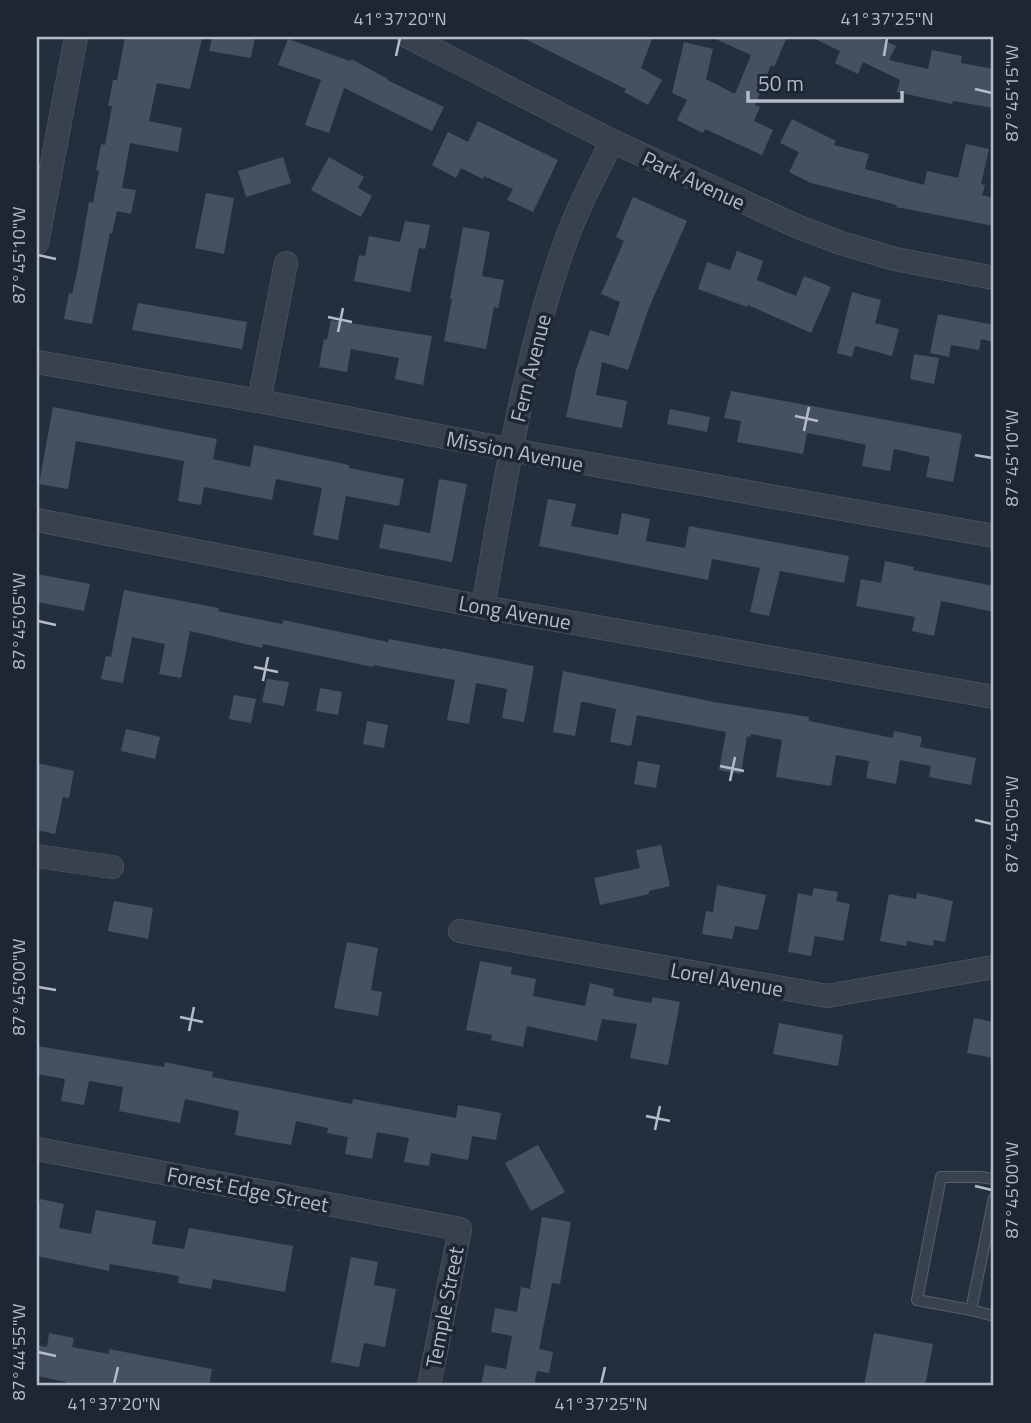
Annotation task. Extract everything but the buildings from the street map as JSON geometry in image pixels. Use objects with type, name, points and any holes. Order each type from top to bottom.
[{"type":"street","points":[[37,243],[76,37]]},
{"type":"street","name":"Park Avenue","points":[[410,37],[612,141],[732,198],[841,243],[895,259],[994,278]]},
{"type":"street","name":"Fern Avenue","points":[[483,607],[533,342],[565,240],[612,141]]},
{"type":"street","points":[[259,401],[286,263]]},
{"type":"street","name":"Mission Avenue","points":[[37,362],[994,536]]},
{"type":"street","name":"Long Avenue","points":[[37,520],[483,607],[994,697]]},
{"type":"street","points":[[37,856],[112,867]]},
{"type":"street","name":"Lorel Avenue","points":[[460,932],[827,996],[994,967]]},
{"type":"street","name":"Forest Edge Street","points":[[37,1149],[460,1229]]},
{"type":"street","name":"Temple Street","points":[[429,1386],[460,1229]]},
{"type":"lane","points":[[994,1180],[980,1177],[941,1177],[917,1300],[994,1316]]},
{"type":"lane","points":[[971,1310],[994,1198]]}]
